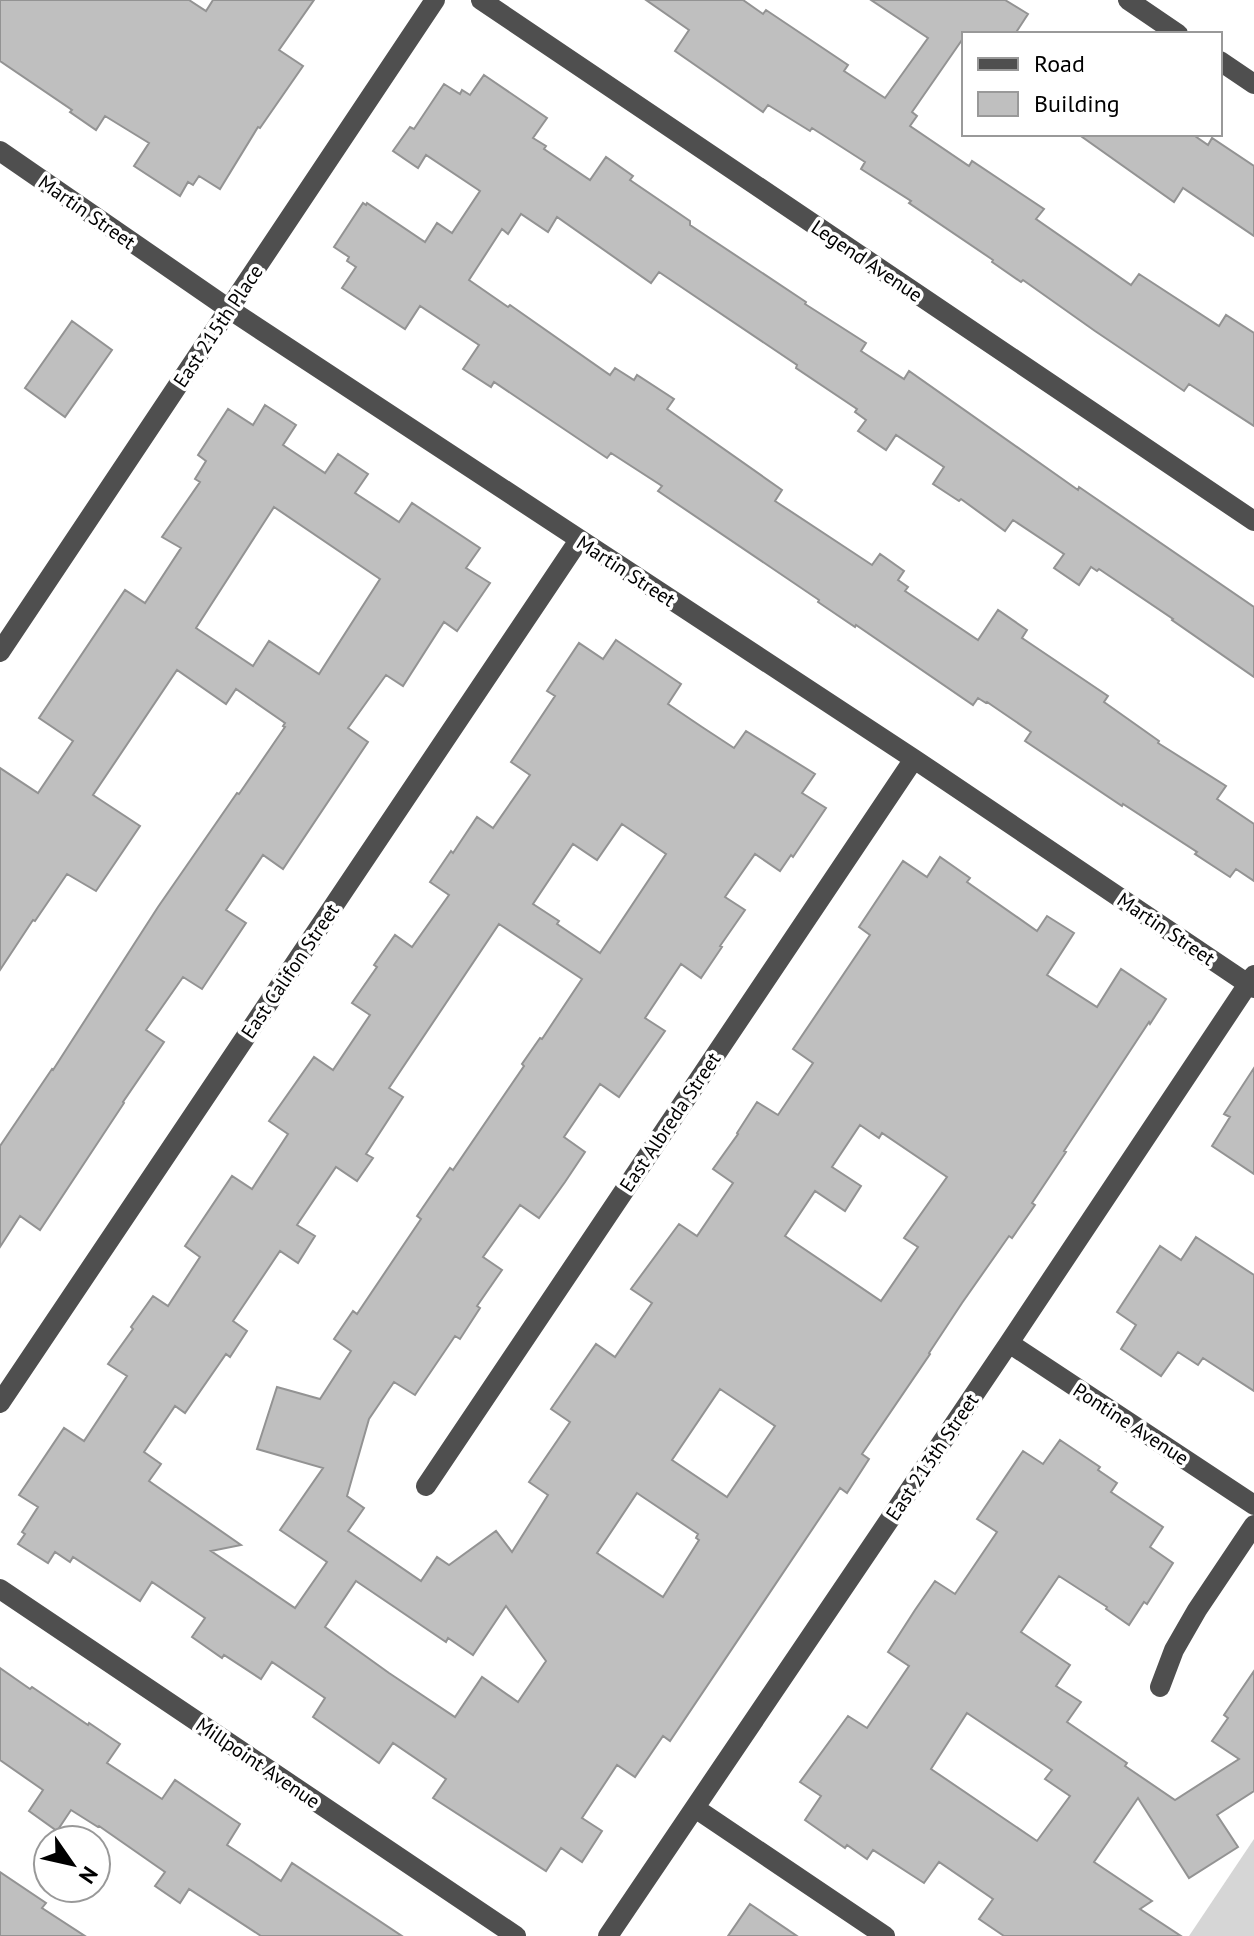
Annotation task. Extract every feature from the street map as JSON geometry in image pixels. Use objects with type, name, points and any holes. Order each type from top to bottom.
[{"type":"street","name":"East 215th Place","points":[[0,652],[435,0]]},
{"type":"street","name":"Legend Avenue","points":[[481,0],[1254,521]]},
{"type":"street","points":[[1128,0],[1175,32]]},
{"type":"street","points":[[1222,62],[1254,84]]},
{"type":"street","name":"Martin Street","points":[[0,151],[229,309],[1252,983]]},
{"type":"street","name":"East Califon Street","points":[[0,1403],[579,540]]},
{"type":"street","name":"East Albreda Street","points":[[426,1486],[914,759]]},
{"type":"street","name":"East 213th Street","points":[[608,1936],[1252,983]]},
{"type":"street","name":"Pontine Avenue","points":[[1009,1343],[1254,1505]]},
{"type":"street","points":[[1160,1687],[1174,1650],[1254,1525]]},
{"type":"street","name":"Millpoint Avenue","points":[[0,1589],[516,1936]]},
{"type":"street","points":[[695,1808],[885,1936]]},
{"type":"shaded area","points":[[1254,1839],[1254,1936],[1189,1936]]},
{"type":"building","points":[[0,0],[189,0],[206,11],[213,0],[314,0],[279,50],[303,66],[258,127],[220,189],[199,176],[193,185],[188,182],[180,196],[134,166],[149,143],[105,116],[96,130],[0,61]]},
{"type":"building","points":[[646,0],[743,0],[763,14],[766,10],[848,65],[844,71],[885,98],[928,38],[871,0],[1005,0],[1028,14],[1016,32],[962,32],[962,40],[912,112],[917,116],[910,126],[969,166],[972,161],[1044,209],[1036,219],[1131,285],[1139,274],[1219,326],[1226,315],[1254,333],[1254,426],[1189,384],[1184,391],[1023,280],[1021,282],[909,203],[911,201],[861,169],[865,162],[812,128],[810,131],[768,105],[763,112],[675,51],[689,30]]},
{"type":"building","points":[[484,75],[547,118],[533,138],[546,146],[544,149],[590,180],[606,157],[633,176],[630,180],[690,221],[690,225],[866,343],[861,351],[904,379],[909,371],[1078,490],[1079,487],[1254,607],[1254,677],[1099,569],[1097,571],[1091,567],[1079,585],[1054,568],[1064,554],[1013,520],[1005,531],[961,499],[959,501],[933,484],[944,467],[896,435],[886,450],[858,431],[866,420],[855,412],[857,409],[796,368],[797,365],[659,272],[651,283],[557,217],[548,232],[521,214],[508,234],[502,229],[469,280],[610,375],[615,368],[634,380],[637,375],[674,399],[667,409],[782,490],[775,501],[872,565],[880,554],[904,571],[898,580],[908,587],[905,591],[978,640],[998,610],[1027,630],[1022,638],[1108,696],[1104,702],[1158,743],[1226,786],[1217,799],[1254,824],[1254,881],[1236,869],[1230,877],[1195,854],[1197,852],[1122,806],[1025,741],[1031,732],[987,702],[978,698],[973,705],[855,627],[658,491],[662,486],[611,453],[607,458],[494,382],[491,387],[463,369],[479,345],[420,306],[405,329],[342,288],[356,267],[347,261],[349,257],[334,247],[363,203],[425,242],[437,223],[452,233],[480,191],[426,155],[418,168],[393,151],[410,127],[414,129],[444,84],[460,94],[462,90],[470,95]]},
{"type":"building","points":[[1081,136],[1195,136],[1208,145],[1212,138],[1254,166],[1254,236],[1183,188],[1174,202]]},
{"type":"building","points":[[72,321],[112,350],[65,417],[25,388]]},
{"type":"building","points":[[265,405],[296,425],[283,445],[325,473],[338,454],[368,474],[355,493],[399,522],[412,503],[480,548],[466,568],[490,583],[457,631],[444,622],[403,686],[386,675],[348,728],[368,742],[283,869],[263,855],[226,910],[246,923],[202,989],[183,977],[146,1030],[164,1042],[40,1230],[20,1216],[0,1247],[0,1146],[158,907],[239,794],[285,723],[236,689],[226,704],[177,670],[93,795],[140,826],[96,891],[67,874],[0,970],[0,768],[38,793],[73,741],[39,718],[125,590],[145,603],[181,548],[162,537],[200,482],[195,479],[206,461],[198,455],[228,409],[253,425]],"holes":[[[274,507],[380,579],[319,674],[269,641],[253,666],[196,628]]]},
{"type":"building","points":[[616,640],[681,684],[668,704],[702,727],[734,748],[746,731],[815,774],[802,793],[826,808],[780,871],[755,854],[725,897],[745,910],[722,947],[701,978],[681,964],[645,1018],[665,1031],[619,1097],[600,1084],[564,1137],[585,1152],[565,1182],[539,1218],[520,1205],[483,1257],[502,1270],[477,1306],[480,1308],[460,1339],[455,1336],[415,1395],[394,1382],[369,1419],[347,1496],[364,1508],[348,1531],[421,1581],[437,1557],[449,1565],[496,1531],[512,1552],[548,1495],[529,1482],[570,1422],[551,1409],[596,1344],[615,1357],[652,1303],[631,1289],[679,1224],[697,1236],[733,1183],[713,1169],[757,1102],[778,1115],[813,1063],[793,1049],[870,935],[859,927],[903,861],[927,877],[940,857],[970,878],[967,882],[1037,931],[1047,916],[1074,933],[1047,975],[1097,1007],[1121,969],[1166,999],[1064,1151],[1032,1203],[1035,1205],[962,1303],[862,1454],[869,1459],[847,1493],[840,1488],[670,1741],[663,1736],[635,1777],[617,1765],[582,1818],[602,1831],[582,1862],[561,1848],[546,1871],[433,1798],[446,1779],[393,1743],[379,1763],[313,1717],[325,1698],[272,1662],[261,1679],[192,1637],[205,1618],[152,1582],[140,1601],[73,1557],[70,1562],[55,1552],[48,1563],[18,1544],[38,1507],[19,1495],[64,1428],[84,1441],[127,1376],[108,1364],[133,1329],[131,1327],[153,1296],[168,1306],[200,1257],[185,1246],[232,1176],[252,1189],[288,1134],[269,1121],[314,1057],[333,1070],[370,1015],[352,1003],[377,967],[374,965],[395,935],[412,947],[449,895],[430,882],[451,851],[453,853],[477,817],[493,828],[530,775],[511,762],[555,696],[547,691],[579,643],[603,659]],"holes":[[[622,824],[666,854],[600,953],[533,904],[573,844],[597,860]],[[499,924],[582,979],[453,1170],[450,1168],[417,1216],[421,1219],[357,1314],[353,1311],[334,1339],[351,1351],[320,1399],[277,1387],[257,1449],[323,1468],[280,1530],[327,1562],[295,1608],[211,1551],[241,1545],[149,1481],[161,1464],[144,1452],[175,1406],[185,1413],[226,1354],[230,1357],[247,1331],[233,1321],[280,1251],[298,1263],[315,1236],[297,1225],[336,1167],[357,1181],[373,1158],[366,1154],[403,1097],[389,1088]],[[860,1125],[879,1138],[882,1133],[947,1177],[904,1238],[918,1247],[881,1301],[785,1236],[815,1191],[845,1211],[861,1186],[832,1167]],[[720,1389],[775,1426],[727,1497],[672,1460]],[[637,1493],[698,1534],[696,1538],[699,1540],[663,1597],[597,1553]],[[356,1581],[446,1642],[448,1638],[473,1655],[506,1606],[546,1661],[518,1702],[482,1677],[455,1717],[325,1627]]]},
{"type":"building","points":[[1254,1068],[1254,1174],[1212,1146],[1230,1117],[1224,1114]]},
{"type":"building","points":[[1196,1237],[1254,1275],[1254,1391],[1203,1358],[1198,1365],[1178,1352],[1161,1376],[1121,1349],[1136,1325],[1117,1312],[1160,1246],[1181,1260]]},
{"type":"building","points":[[1060,1440],[1100,1467],[1098,1470],[1117,1483],[1111,1492],[1163,1527],[1150,1547],[1173,1563],[1147,1604],[1144,1602],[1129,1625],[1059,1576],[1021,1632],[1070,1665],[1056,1686],[1081,1702],[1067,1722],[1175,1800],[1239,1759],[1212,1741],[1228,1718],[1224,1715],[1254,1671],[1254,1791],[1217,1815],[1238,1847],[1189,1878],[1138,1798],[1094,1862],[1152,1901],[1140,1909],[1181,1936],[1004,1936],[979,1919],[993,1899],[939,1862],[924,1883],[873,1850],[867,1859],[847,1845],[845,1848],[805,1820],[821,1796],[800,1782],[848,1716],[867,1728],[909,1666],[888,1652],[935,1581],[955,1594],[997,1532],[977,1519],[1023,1451],[1043,1464]],"holes":[[[967,1713],[1052,1770],[1045,1779],[1070,1796],[1037,1841],[931,1769]]]},
{"type":"building","points":[[0,1668],[120,1744],[107,1763],[162,1799],[175,1780],[240,1824],[227,1845],[281,1881],[292,1863],[402,1936],[261,1936],[189,1889],[180,1903],[155,1886],[165,1872],[112,1835],[112,1824],[93,1824],[71,1810],[62,1824],[47,1824],[29,1811],[43,1790],[0,1760]]},
{"type":"building","points":[[0,1872],[32,1894],[32,1904],[45,1904],[42,1908],[85,1936],[0,1936]]},
{"type":"building","points":[[750,1904],[797,1936],[728,1936]]}]
